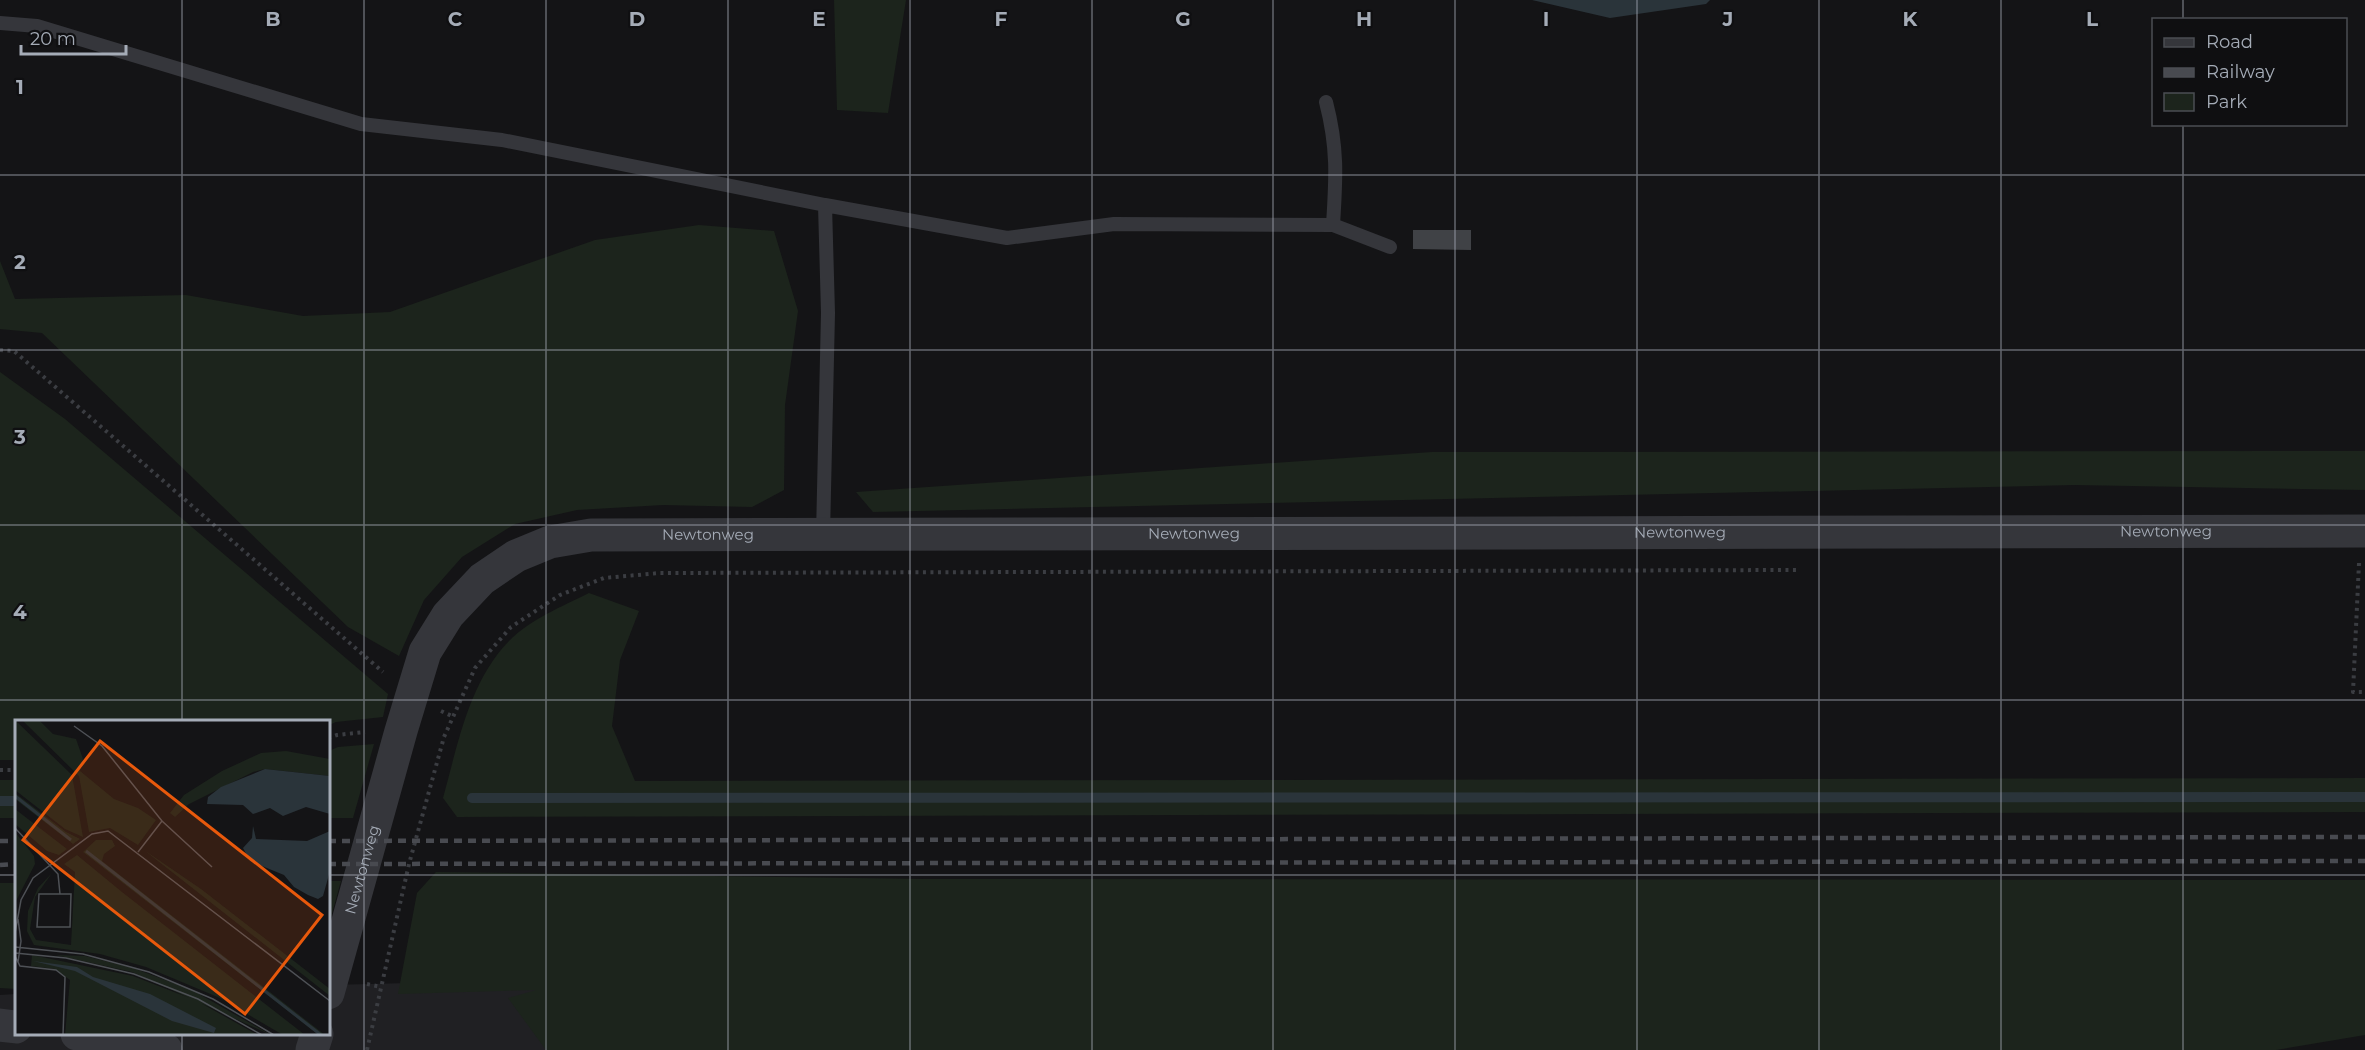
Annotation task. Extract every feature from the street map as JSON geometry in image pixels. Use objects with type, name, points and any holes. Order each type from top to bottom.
[{"type":"street","name":"Newtonweg","points":[[330,986],[425,652],[448,615],[482,579],[516,556],[550,542],[591,534],[823,536],[2363,531]]},
{"type":"street","points":[[0,1025],[15,1027]]},
{"type":"street","points":[[83,1035],[166,1050]]},
{"type":"street","points":[[312,1050],[317,1035]]},
{"type":"lane","points":[[0,23],[37,26],[361,124],[502,140],[825,205],[1007,238],[1114,225],[1333,225],[1390,247]]},
{"type":"lane","points":[[1326,102],[1334,133],[1337,172],[1333,225]]},
{"type":"lane","points":[[823,536],[828,313],[825,205]]},
{"type":"path","points":[[0,350],[14,351],[412,697]]},
{"type":"path","points":[[2363,531],[2358,568],[2353,692],[2365,692]]},
{"type":"path","points":[[2358,568],[2365,568]]},
{"type":"path","points":[[367,1050],[409,864],[444,737],[475,668],[511,627],[560,594],[604,579],[660,573],[1796,570]]},
{"type":"shaded area","points":[[1532,0],[1710,0],[1706,4],[1610,18]]},
{"type":"shaded area","points":[[529,980],[575,1050],[0,1050],[0,995],[15,994],[15,1035],[330,1035],[330,985]]},
{"type":"green space","points":[[834,0],[906,0],[888,113],[837,110]]},
{"type":"green space","points":[[699,225],[774,231],[798,311],[785,405],[784,490],[752,507],[663,505],[577,510],[515,524],[462,557],[424,600],[399,656],[348,627],[42,333],[0,329],[0,261],[15,299],[186,295],[303,316],[390,312],[595,240]]},
{"type":"green space","points":[[0,372],[65,419],[388,694],[383,717],[330,725],[330,720],[15,720],[15,760],[0,760]]},
{"type":"green space","points":[[2365,451],[2365,490],[2074,485],[873,512],[856,492],[1432,452]]},
{"type":"green space","points":[[589,593],[639,611],[620,660],[612,726],[635,781],[2365,778],[2365,812],[457,817],[443,798],[460,735],[474,694],[484,675],[495,657],[517,633],[547,614]]},
{"type":"green space","points":[[374,744],[353,818],[330,818],[330,751],[338,747]]},
{"type":"green space","points":[[0,780],[15,780],[15,818],[0,818]]},
{"type":"green space","points":[[436,872],[924,879],[2365,880],[2365,1035],[2276,1050],[546,1050],[508,998],[536,990],[398,994],[417,893]]},
{"type":"green space","points":[[330,881],[341,881],[330,920]]},
{"type":"green space","points":[[0,883],[15,883],[15,989],[0,988]]},
{"type":"building","points":[[1413,230],[1471,230],[1471,250],[1413,249]]},
{"type":"waterway","points":[[472,798],[2365,797]]},
{"type":"waterway","points":[[0,801],[15,801]]},
{"type":"railway","points":[[330,841],[2365,837]]},
{"type":"railway","points":[[0,841],[15,841]]},
{"type":"railway","points":[[330,864],[2365,861]]},
{"type":"railway","points":[[0,865],[15,864]]}]
